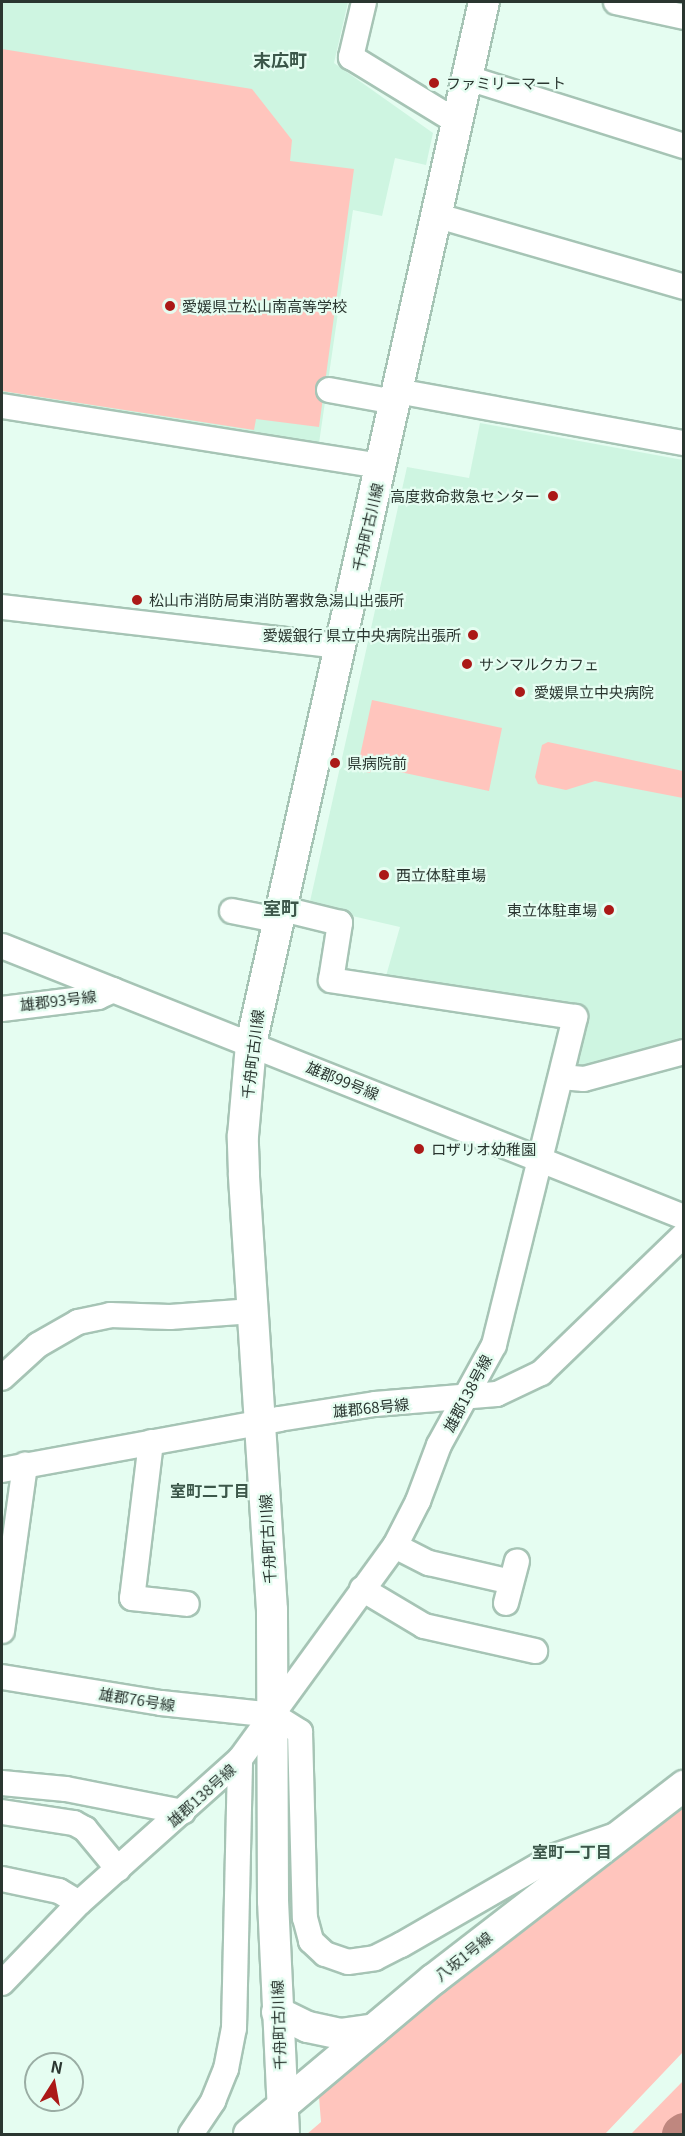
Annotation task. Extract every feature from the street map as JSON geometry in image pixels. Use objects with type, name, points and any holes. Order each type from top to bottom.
[{"type":"street","points":[[364,2],[351,57],[456,122]]},
{"type":"street","name":"千舟町古川線","points":[[283,2123],[277,2012],[272,1610],[243,1136],[251,1044],[278,914],[341,646],[484,2]]},
{"type":"street","points":[[616,2],[684,17]]},
{"type":"street","points":[[468,78],[684,146]]},
{"type":"street","points":[[435,216],[684,287]]},
{"type":"street","points":[[328,390],[396,397],[684,443]]},
{"type":"street","points":[[2,406],[381,466]]},
{"type":"street","points":[[2,607],[341,646]]},
{"type":"street","points":[[232,911],[278,914]]},
{"type":"street","name":"雄郡138号線","points":[[2,1983],[79,1903],[240,1759],[395,1546],[418,1502],[439,1445],[494,1344],[537,1158],[561,1077],[575,1017],[331,980],[340,923],[278,914]]},
{"type":"street","name":"雄郡99号線","points":[[2,946],[684,1216]]},
{"type":"street","name":"雄郡93号線","points":[[2,1009],[98,997],[114,990]]},
{"type":"street","points":[[561,1077],[585,1079],[684,1052]]},
{"type":"street","name":"雄郡68号線","points":[[2,1470],[261,1422],[375,1404],[497,1394],[541,1373],[684,1235]]},
{"type":"street","points":[[2,1378],[38,1345],[78,1322],[110,1315],[170,1317],[254,1311]]},
{"type":"street","points":[[151,1442],[132,1598],[187,1604]]},
{"type":"street","points":[[2,1631],[25,1465]]},
{"type":"street","points":[[395,1546],[429,1563],[511,1582]]},
{"type":"street","points":[[362,1589],[424,1626],[535,1651]]},
{"type":"street","name":"雄郡76号線","points":[[2,1677],[161,1703],[273,1715]]},
{"type":"street","points":[[273,1715],[300,1732],[305,1918],[311,1941],[339,1960],[362,1962],[375,1958],[555,1856],[622,1833]]},
{"type":"street","points":[[191,2134],[213,2101],[226,2069],[234,2028],[240,1759]]},
{"type":"street","points":[[2,1783],[66,1789],[183,1812]]},
{"type":"street","name":"八坂1号線","points":[[249,2134],[283,2123],[374,2029],[684,1786]]},
{"type":"street","points":[[2,1812],[74,1823],[85,1829],[118,1869]]},
{"type":"street","points":[[2,1879],[59,1891],[79,1903]]},
{"type":"street","points":[[277,2012],[308,2027],[339,2034],[374,2029]]},
{"type":"shaded area","name":"愛媛県立松山南高等学校","points":[[2,2],[348,2],[334,63],[433,133],[426,165],[395,158],[382,216],[353,210],[318,450],[2,396]]},
{"type":"shaded area","name":"愛媛県立松山南高等学校","points":[[2,49],[252,89],[292,140],[290,161],[354,169],[319,427],[256,419],[254,430],[2,391]]},
{"type":"shaded area","name":"愛媛県立中央病院","points":[[480,423],[683,460],[683,1045],[571,1072],[583,1010],[384,983],[400,927],[309,906],[407,467],[469,478]]},
{"type":"shaded area","points":[[372,700],[502,728],[489,791],[372,766],[370,773],[357,770]]},
{"type":"shaded area","points":[[548,742],[683,771],[683,798],[595,781],[566,790],[538,784],[535,777],[542,745]]},
{"type":"shaded area","points":[[683,1804],[683,2052],[605,2134],[307,2134],[321,2122],[319,2097],[478,1960]]},
{"type":"shaded area","points":[[683,2081],[683,2134],[631,2134]]},
{"type":"place","name":"ファミリーマート","points":[[434,83]]},
{"type":"place","name":"愛媛県立松山南高等学校","points":[[170,306]]},
{"type":"place","name":"高度救命救急センター","points":[[553,496]]},
{"type":"place","name":"松山市消防局東消防署救急湯山出張所","points":[[137,600]]},
{"type":"place","name":"愛媛銀行 県立中央病院出張所","points":[[473,635]]},
{"type":"place","name":"サンマルクカフェ","points":[[467,664]]},
{"type":"place","name":"愛媛県立中央病院","points":[[520,692]]},
{"type":"place","name":"県病院前","points":[[335,763]]},
{"type":"place","name":"西立体駐車場","points":[[384,875]]},
{"type":"place","name":"東立体駐車場","points":[[609,910]]},
{"type":"place","name":"ロザリオ幼稚園","points":[[419,1149]]},
{"type":"district","name":"末広町","points":[[280,59]]},
{"type":"district","name":"室町","points":[[281,907]]},
{"type":"district","name":"室町二丁目","points":[[210,1490]]},
{"type":"district","name":"室町一丁目","points":[[572,1851]]}]
